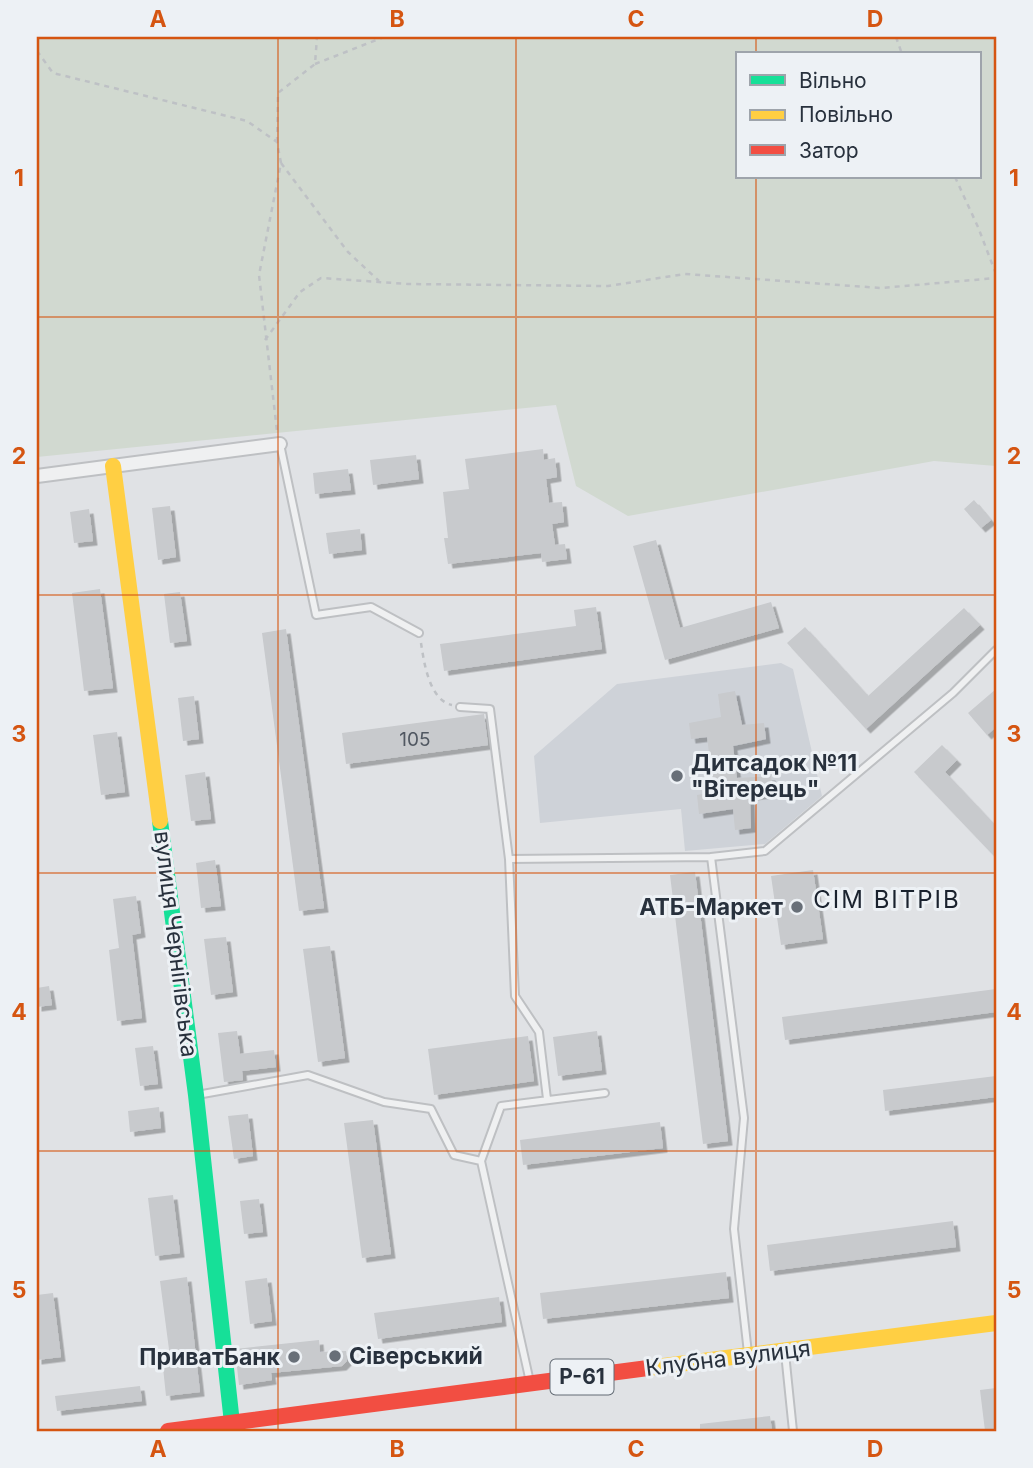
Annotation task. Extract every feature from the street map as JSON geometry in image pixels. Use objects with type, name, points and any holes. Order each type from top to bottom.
[{"type":"street","points":[[37,476],[280,444]]},
{"type":"street","name":"вулиця Чернігівська","points":[[113,466],[195,1095],[232,1423]]},
{"type":"street","name":"Клубна вулиця","points":[[168,1431],[996,1323]]},
{"type":"lane","points":[[280,444],[316,615],[371,607],[419,633]]},
{"type":"lane","points":[[509,859],[711,857],[765,851],[953,693],[996,650]]},
{"type":"lane","points":[[460,707],[490,709],[509,859],[515,996],[539,1032],[547,1099]]},
{"type":"lane","points":[[711,857],[744,1118],[734,1229],[748,1355]]},
{"type":"lane","points":[[195,1095],[308,1075],[384,1102],[431,1109],[454,1154],[481,1161]]},
{"type":"lane","points":[[531,1384],[481,1161],[501,1106],[605,1093]]},
{"type":"lane","points":[[785,1350],[793,1431]]},
{"type":"path","points":[[315,64],[317,37]]},
{"type":"path","points":[[280,444],[259,275],[281,163],[277,142],[278,93],[315,64],[384,37]]},
{"type":"path","points":[[37,51],[54,73],[247,121],[277,142]]},
{"type":"path","points":[[281,163],[348,252],[381,282]]},
{"type":"path","points":[[265,340],[300,292],[321,278],[381,282],[608,286],[685,274],[881,288],[996,276],[955,178]]},
{"type":"path","points":[[419,633],[425,667],[432,686],[446,704],[460,707]]},
{"type":"shaded area","points":[[37,37],[996,37],[996,466],[934,461],[628,516],[576,486],[556,405],[37,457]]},
{"type":"shaded area","name":"Дитсадок №11 \"Вітерець\"","points":[[781,663],[793,669],[822,796],[765,844],[685,851],[681,809],[540,823],[534,756],[617,684]]},
{"type":"building","points":[[543,449],[544,460],[555,458],[557,477],[546,479],[549,503],[562,502],[564,522],[552,524],[555,545],[565,544],[567,559],[542,562],[541,553],[448,564],[444,538],[448,538],[443,492],[469,489],[465,459]]},
{"type":"building","points":[[416,455],[419,479],[373,485],[370,460]]},
{"type":"building","points":[[348,469],[351,490],[315,494],[313,473]]},
{"type":"building","points":[[974,500],[991,520],[981,528],[964,509]]},
{"type":"building","points":[[170,506],[176,557],[158,560],[152,508]]},
{"type":"building","points":[[89,509],[93,541],[74,543],[70,512]]},
{"type":"building","points":[[360,529],[362,550],[329,554],[326,533]]},
{"type":"building","points":[[656,540],[680,628],[771,602],[779,628],[665,660],[633,546]]},
{"type":"building","points":[[100,589],[113,688],[84,691],[72,593]]},
{"type":"building","points":[[180,592],[187,641],[170,643],[164,594]]},
{"type":"building","points":[[596,607],[602,649],[444,671],[440,644],[576,626],[574,610]]},
{"type":"building","points":[[964,608],[980,625],[866,729],[787,643],[805,627],[868,696]]},
{"type":"building","points":[[286,629],[324,908],[299,911],[262,633]]},
{"type":"building","points":[[996,689],[996,727],[987,735],[968,713]]},
{"type":"building","points":[[735,691],[742,725],[764,723],[766,739],[733,746],[737,778],[771,776],[773,793],[750,796],[751,828],[735,830],[733,809],[699,814],[697,795],[714,792],[707,737],[691,739],[689,723],[721,717],[718,694]]},
{"type":"building","points":[[194,696],[199,739],[183,741],[178,698]]},
{"type":"building","points":[[484,714],[488,745],[346,764],[342,733]]},
{"type":"building","points":[[117,732],[125,792],[101,795],[93,735]]},
{"type":"building","points":[[942,745],[957,760],[945,772],[996,826],[996,858],[914,772]]},
{"type":"building","points":[[205,772],[211,819],[191,821],[185,775]]},
{"type":"building","points":[[215,860],[221,906],[201,908],[196,863]]},
{"type":"building","name":"АТБ-Маркет","points":[[813,870],[823,939],[781,945],[771,876]]},
{"type":"building","points":[[695,872],[728,1141],[703,1144],[670,875]]},
{"type":"building","points":[[136,896],[141,933],[132,935],[142,1018],[117,1021],[109,950],[119,948],[113,899]]},
{"type":"building","points":[[226,937],[233,992],[211,995],[204,939]]},
{"type":"building","points":[[330,946],[345,1058],[318,1062],[303,949]]},
{"type":"building","points":[[49,986],[52,1005],[37,1007],[37,988]]},
{"type":"building","points":[[996,989],[996,1012],[785,1040],[782,1017]]},
{"type":"building","points":[[237,1031],[240,1054],[274,1050],[276,1067],[242,1071],[243,1080],[224,1082],[218,1033]]},
{"type":"building","points":[[597,1031],[602,1070],[558,1076],[553,1037]]},
{"type":"building","points":[[528,1036],[534,1081],[434,1095],[428,1049]]},
{"type":"building","points":[[153,1046],[158,1084],[140,1086],[135,1048]]},
{"type":"building","points":[[996,1076],[996,1097],[885,1111],[883,1090]]},
{"type":"building","points":[[159,1107],[161,1128],[130,1132],[128,1111]]},
{"type":"building","points":[[248,1114],[253,1156],[234,1159],[228,1116]]},
{"type":"building","points":[[373,1120],[391,1254],[362,1258],[344,1123]]},
{"type":"building","points":[[660,1122],[663,1148],[523,1165],[520,1140]]},
{"type":"building","points":[[173,1195],[180,1253],[155,1256],[148,1198]]},
{"type":"building","points":[[259,1199],[263,1232],[244,1234],[240,1201]]},
{"type":"building","points":[[953,1221],[956,1247],[770,1271],[767,1245]]},
{"type":"building","points":[[726,1272],[729,1298],[543,1319],[540,1293]]},
{"type":"building","points":[[187,1277],[200,1392],[166,1396],[162,1358],[170,1357],[160,1281]]},
{"type":"building","points":[[267,1278],[272,1321],[250,1324],[245,1281]]},
{"type":"building","points":[[53,1293],[61,1357],[37,1360],[37,1295]]},
{"type":"building","points":[[499,1297],[502,1322],[378,1339],[374,1313]]},
{"type":"building","points":[[319,1340],[320,1352],[346,1351],[347,1361],[342,1366],[271,1373],[272,1380],[239,1385],[235,1349]]},
{"type":"building","points":[[140,1386],[142,1401],[57,1411],[55,1396]]},
{"type":"building","points":[[996,1388],[996,1431],[985,1431],[980,1390]]},
{"type":"building","points":[[770,1416],[772,1431],[700,1431],[700,1424]]},
{"type":"traffic: fast","points":[[160,821],[196,1095],[232,1423]]},
{"type":"traffic: slow","points":[[113,466],[160,821]]},
{"type":"traffic: slow","points":[[648,1368],[996,1323]]},
{"type":"traffic: jam","points":[[168,1431],[648,1368]]},
{"type":"place","name":"Дитсадок №11 \"Вітерець\"","points":[[677,776]]},
{"type":"place","name":"АТБ-Маркет","points":[[797,907]]},
{"type":"place","name":"Сіверський","points":[[335,1356]]},
{"type":"place","name":"ПриватБанк","points":[[294,1357]]},
{"type":"district","name":"СІМ ВІТРІВ","points":[[887,900]]}]
